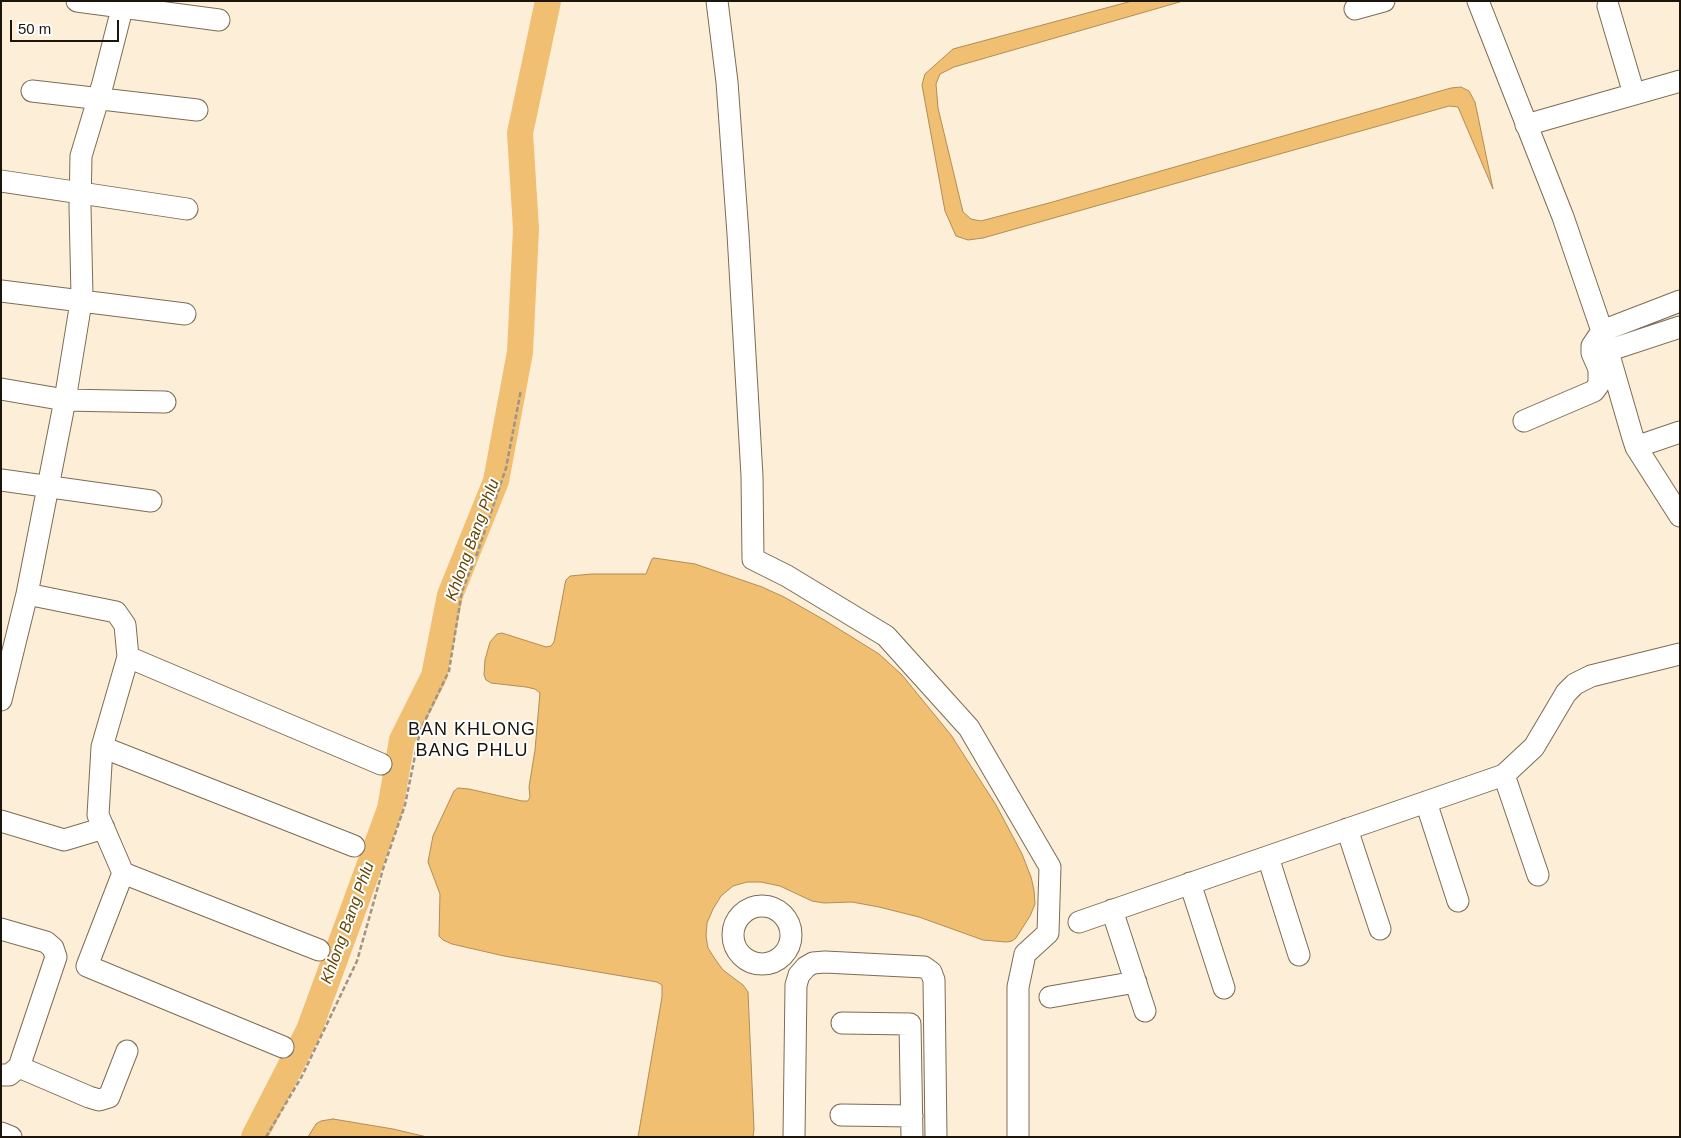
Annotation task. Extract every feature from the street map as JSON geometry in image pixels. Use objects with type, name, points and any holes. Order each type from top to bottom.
[{"type":"street","points":[[77,1],[124,4],[219,20]]},
{"type":"street","points":[[717,1],[727,82],[738,234],[752,476],[753,559],[787,576],[886,636],[969,728],[1050,868],[1048,933],[1025,954],[1018,987],[1018,1137]]},
{"type":"street","points":[[1356,9],[1384,1]]},
{"type":"street","points":[[1478,1],[1563,217],[1604,341],[1636,447],[1680,516]]},
{"type":"street","points":[[1,700],[26,594],[48,487],[65,400],[81,301],[80,193],[82,156],[124,4]]},
{"type":"street","points":[[1608,6],[1634,94]]},
{"type":"street","points":[[1526,125],[1680,81]]},
{"type":"street","points":[[32,91],[197,110]]},
{"type":"street","points":[[1,181],[187,209]]},
{"type":"street","points":[[1,291],[185,314]]},
{"type":"street","points":[[1524,421],[1594,391],[1599,384],[1599,369],[1592,353],[1592,346],[1680,301]]},
{"type":"street","points":[[1604,341],[1680,327]]},
{"type":"street","points":[[1,389],[65,400],[165,402]]},
{"type":"street","points":[[1636,447],[1680,432]]},
{"type":"street","points":[[1,480],[151,501]]},
{"type":"street","points":[[26,594],[116,612],[126,624],[128,657],[102,747],[98,815],[124,873],[319,950]]},
{"type":"street","points":[[1079,922],[1504,775],[1534,747],[1566,693],[1575,684],[1591,676],[1680,654]]},
{"type":"street","points":[[128,657],[381,764]]},
{"type":"street","points":[[102,747],[354,846]]},
{"type":"street","points":[[1504,775],[1538,875]]},
{"type":"street","points":[[1426,802],[1458,901]]},
{"type":"street","points":[[1,821],[64,840],[104,828]]},
{"type":"street","points":[[1347,829],[1380,929]]},
{"type":"street","points":[[1268,856],[1299,955]]},
{"type":"street","points":[[124,873],[87,966],[284,1047]]},
{"type":"street","points":[[1190,883],[1224,988]]},
{"type":"street","points":[[1112,910],[1146,1011]]},
{"type":"street","points":[[1,929],[46,942],[53,948],[56,957],[10,1071],[99,1100],[109,1097],[127,1051]]},
{"type":"street","points":[[786,951],[806,967]]},
{"type":"street","points":[[794,1137],[796,985],[799,975],[806,967],[813,963],[924,967],[931,972],[934,980],[936,1137]]},
{"type":"street","points":[[1050,997],[1136,982]]},
{"type":"street","points":[[842,1022],[910,1024],[912,1126],[842,1115]]},
{"type":"street","points":[[1,1133],[11,1137]]},
{"type":"path","points":[[266,1137],[302,1076],[357,961],[383,869],[405,805],[420,731],[449,671],[462,591],[477,554],[506,468],[521,390]]},
{"type":"shaded area","points":[[1132,1],[1183,1],[954,67],[940,74],[936,84],[938,108],[963,212],[971,219],[981,221],[1049,203],[1451,88],[1461,87],[1469,91],[1475,102],[1493,189],[1458,107],[1449,106],[983,238],[968,240],[956,236],[945,211],[922,85],[925,74],[953,49]]},
{"type":"shaded area","points":[[654,558],[695,564],[762,587],[826,621],[879,654],[902,675],[951,735],[996,805],[1022,854],[1034,890],[1035,904],[1030,916],[1016,938],[1006,942],[983,940],[919,917],[879,907],[852,902],[824,903],[812,901],[780,886],[761,882],[747,882],[733,886],[721,896],[707,923],[706,936],[708,948],[723,970],[743,985],[748,992],[753,1137],[638,1137],[662,997],[662,985],[657,982],[504,956],[452,944],[439,936],[440,894],[428,862],[433,836],[454,791],[458,788],[469,789],[522,801],[528,801],[530,797],[529,787],[535,750],[540,693],[535,689],[491,683],[486,680],[484,675],[485,660],[490,642],[497,634],[502,633],[546,647],[551,646],[554,642],[566,580],[570,576],[646,574]]},
{"type":"shaded area","points":[[333,1119],[427,1137],[308,1137],[316,1124]]},
{"type":"waterway","name":"Khlong Bang Phlu","points":[[254,1137],[309,1030],[390,809],[402,740],[434,676],[450,595],[496,481],[520,352],[526,229],[520,133],[548,1]]},
{"type":"district","name":"BAN KHLONG BANG PHLU","points":[[472,740]]}]
